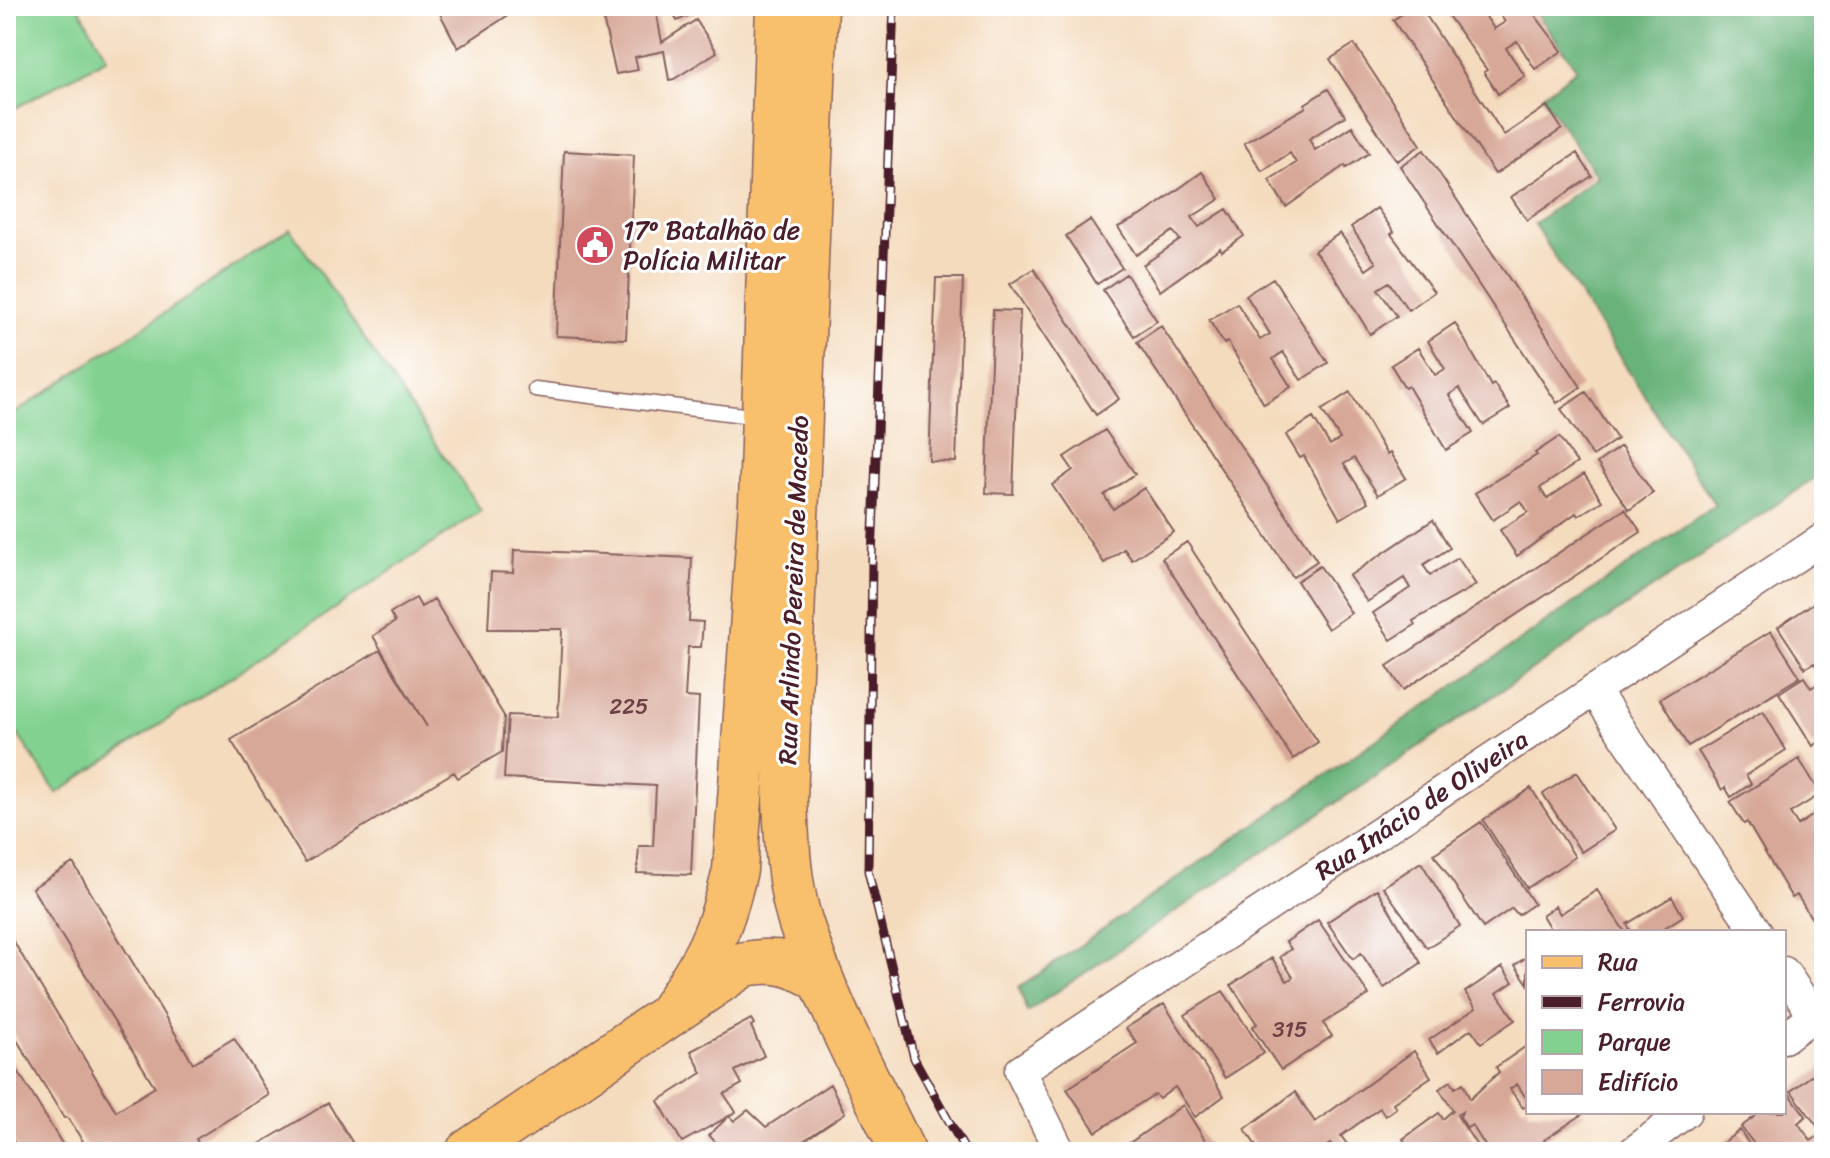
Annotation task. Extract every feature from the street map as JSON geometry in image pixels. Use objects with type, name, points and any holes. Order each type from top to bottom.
[{"type":"main road","name":"Rua Arlindo Pereira de Macedo","points":[[778,6],[785,800],[789,872],[800,920],[822,981],[903,1152]]},
{"type":"main road","name":"Rua Arlindo Pereira de Macedo","points":[[668,1016],[707,957],[723,920],[735,870],[782,419],[816,6]]},
{"type":"main road","points":[[468,1152],[744,964],[771,959],[800,966],[822,981]]},
{"type":"street","name":"Rua Inácio de Oliveira","points":[[1060,1152],[1020,1071],[1824,538]]},
{"type":"street","points":[[1594,690],[1756,930]]},
{"type":"street","points":[[1786,974],[1819,1012],[1786,1037]]},
{"type":"street","points":[[1633,1152],[1683,1114]]},
{"type":"lane","points":[[535,389],[782,419]]},
{"type":"green space","points":[[6,6],[78,6],[107,58],[6,113]]},
{"type":"green space","points":[[1532,6],[1824,6],[1824,472],[1027,1012],[1019,988],[1715,505],[1534,224],[1597,176],[1542,96],[1577,69]]},
{"type":"green space","points":[[290,229],[481,511],[57,793],[6,717],[6,419]]},
{"type":"building","points":[[436,6],[518,6],[519,8],[458,48]]},
{"type":"building","points":[[600,6],[655,6],[662,42],[696,20],[717,52],[674,79],[669,80],[664,51],[635,57],[638,70],[616,74]]},
{"type":"building","points":[[670,6],[710,6],[677,21]]},
{"type":"building","points":[[1414,6],[1420,6],[1504,135],[1547,106],[1562,129],[1495,174],[1393,20]]},
{"type":"building","points":[[1450,6],[1479,6],[1494,29],[1505,22],[1494,6],[1528,6],[1562,51],[1535,69],[1517,41],[1506,48],[1525,76],[1498,94],[1484,72],[1487,70],[1444,10]]},
{"type":"building","points":[[1354,44],[1421,145],[1397,161],[1330,59]]},
{"type":"building","points":[[1328,89],[1345,116],[1309,139],[1315,150],[1352,126],[1369,153],[1346,168],[1345,165],[1286,207],[1269,180],[1296,163],[1290,153],[1262,171],[1244,143],[1306,107],[1305,104]]},
{"type":"building","points":[[1424,150],[1581,387],[1557,403],[1400,166]]},
{"type":"building","name":"17º Batalhão de Polícia Militar","points":[[564,151],[634,155],[626,339],[556,336]]},
{"type":"building","points":[[1577,153],[1592,176],[1527,220],[1511,197]]},
{"type":"building","points":[[1202,172],[1220,199],[1192,217],[1199,227],[1227,209],[1244,236],[1222,251],[1220,248],[1160,291],[1143,265],[1180,240],[1173,231],[1136,255],[1118,227],[1144,214]]},
{"type":"building","points":[[1377,208],[1394,232],[1391,234],[1434,292],[1408,310],[1389,282],[1378,289],[1397,316],[1370,334],[1332,272],[1314,251],[1340,233],[1366,270],[1376,263],[1351,227]]},
{"type":"building","points":[[1090,220],[1122,268],[1097,284],[1066,236]]},
{"type":"building","points":[[1034,269],[1119,399],[1096,415],[1010,284]]},
{"type":"building","points":[[1126,274],[1157,321],[1134,336],[1103,290]]},
{"type":"building","points":[[936,278],[963,278],[956,462],[929,461]]},
{"type":"building","points":[[1273,278],[1328,363],[1301,380],[1283,352],[1273,359],[1291,387],[1264,404],[1228,342],[1224,344],[1209,320],[1237,303],[1260,340],[1270,334],[1246,295]]},
{"type":"building","points":[[993,310],[1020,311],[1013,494],[986,493]]},
{"type":"building","points":[[1455,323],[1491,386],[1494,384],[1510,408],[1483,425],[1459,388],[1449,395],[1473,433],[1446,450],[1408,386],[1405,388],[1391,365],[1418,348],[1435,375],[1445,369],[1428,341]]},
{"type":"building","points":[[1161,326],[1317,561],[1293,577],[1137,342]]},
{"type":"building","points":[[1350,392],[1387,455],[1390,453],[1406,478],[1378,495],[1354,458],[1344,464],[1368,502],[1340,519],[1304,456],[1300,458],[1286,435],[1313,418],[1330,445],[1340,439],[1322,410]]},
{"type":"building","points":[[1586,392],[1617,439],[1593,456],[1561,409]]},
{"type":"building","points":[[1105,430],[1135,474],[1104,495],[1113,509],[1144,488],[1174,532],[1132,560],[1124,549],[1104,563],[1052,485],[1073,470],[1064,457]]},
{"type":"building","points":[[1559,437],[1577,463],[1540,488],[1547,499],[1584,474],[1602,501],[1578,516],[1576,513],[1517,556],[1500,530],[1528,512],[1521,501],[1493,520],[1475,493],[1537,455],[1535,453]]},
{"type":"building","points":[[1621,446],[1653,493],[1629,510],[1597,463]]},
{"type":"building","points":[[1625,509],[1641,532],[1403,690],[1387,666]]},
{"type":"building","points":[[1433,520],[1450,548],[1423,565],[1430,575],[1458,558],[1476,585],[1413,621],[1415,625],[1391,640],[1373,613],[1410,588],[1404,578],[1367,602],[1349,576]]},
{"type":"building","points":[[1187,542],[1318,742],[1293,759],[1162,558]]},
{"type":"building","points":[[514,550],[692,558],[689,621],[703,622],[701,647],[688,647],[685,697],[699,698],[691,875],[637,873],[639,846],[653,846],[656,786],[504,778],[508,715],[558,717],[562,629],[488,629],[491,572],[513,573]]},
{"type":"building","points":[[1320,566],[1351,613],[1328,629],[1297,581]]},
{"type":"building","points":[[416,598],[421,607],[434,599],[504,716],[502,752],[458,778],[454,772],[305,862],[231,740],[380,650],[427,727],[373,636],[395,622],[390,613]]},
{"type":"building","points":[[1821,598],[1824,602],[1824,679],[1814,663],[1805,668],[1778,627]]},
{"type":"building","points":[[1771,631],[1800,677],[1688,746],[1660,699]]},
{"type":"building","points":[[1804,677],[1811,688],[1824,680],[1824,739],[1813,746],[1779,693]]},
{"type":"building","points":[[1763,711],[1786,750],[1746,775],[1751,784],[1731,797],[1725,787],[1722,790],[1698,751]]},
{"type":"building","points":[[1799,759],[1821,794],[1790,813],[1798,825],[1824,808],[1822,935],[1797,895],[1792,898],[1747,822],[1744,824],[1730,802]]},
{"type":"building","points":[[1577,772],[1615,830],[1581,852],[1543,794]]},
{"type":"building","points":[[1531,788],[1575,857],[1527,888],[1483,820]]},
{"type":"building","points":[[1481,822],[1534,904],[1518,915],[1512,908],[1483,928],[1434,854]]},
{"type":"building","points":[[1421,862],[1460,926],[1427,948],[1383,887]]},
{"type":"building","points":[[73,863],[193,1063],[234,1038],[269,1095],[196,1139],[203,1152],[183,1152],[181,1149],[175,1152],[90,1152],[67,1117],[64,1118],[6,1022],[6,929],[116,1111],[155,1087],[32,888]]},
{"type":"building","points":[[1377,889],[1421,963],[1384,988],[1361,953],[1353,959],[1327,922]]},
{"type":"building","points":[[1597,890],[1624,930],[1551,930],[1542,915],[1555,906],[1560,914]]},
{"type":"building","points":[[1672,897],[1683,916],[1661,930],[1630,930],[1627,924]]},
{"type":"building","points":[[1318,920],[1369,995],[1323,1023],[1332,1036],[1281,1070],[1252,1027],[1257,1024],[1231,985],[1272,958],[1287,981],[1293,977],[1280,957],[1291,949],[1286,942]]},
{"type":"building","points":[[1526,957],[1526,981],[1515,965]]},
{"type":"building","points":[[1502,967],[1513,982],[1497,993],[1515,1020],[1481,1043],[1471,1029],[1438,1053],[1429,1040],[1476,1008],[1465,992]]},
{"type":"building","points":[[1223,991],[1264,1053],[1225,1078],[1185,1015]]},
{"type":"building","points":[[1164,1004],[1224,1096],[1195,1117],[1175,1087],[1159,1099],[1155,1094],[1096,1132],[1067,1089],[1137,1043],[1126,1028]]},
{"type":"building","points":[[751,1019],[764,1056],[735,1071],[742,1084],[724,1094],[736,1112],[682,1142],[658,1101],[702,1073],[691,1051]]},
{"type":"building","points":[[1526,1046],[1526,1098],[1517,1084],[1510,1089],[1523,1108],[1526,1106],[1526,1114],[1583,1114],[1544,1140],[1548,1147],[1540,1152],[1489,1152],[1472,1125],[1467,1128],[1460,1117],[1462,1112],[1457,1115],[1481,1152],[1412,1152],[1403,1139],[1439,1113],[1443,1119],[1453,1110],[1439,1089],[1451,1081],[1455,1088],[1463,1083],[1470,1099],[1499,1072],[1496,1067]]},
{"type":"building","points":[[6,1051],[67,1152],[20,1152],[6,1129]]},
{"type":"building","points":[[1414,1051],[1431,1077],[1393,1103],[1396,1108],[1385,1116],[1380,1108],[1341,1136],[1347,1144],[1336,1152],[1330,1144],[1319,1152],[1260,1152],[1245,1129],[1295,1092],[1315,1122]]},
{"type":"building","points":[[1824,1066],[1824,1135],[1791,1091]]},
{"type":"building","points":[[830,1084],[845,1113],[787,1152],[737,1152],[735,1148],[724,1152],[709,1135],[729,1116],[734,1121],[748,1110],[766,1127]]},
{"type":"building","points":[[1788,1092],[1806,1116],[1798,1123],[1811,1141],[1820,1135],[1824,1152],[1760,1152],[1741,1127],[1758,1114],[1786,1114]]},
{"type":"building","points":[[328,1103],[352,1142],[335,1152],[246,1152]]},
{"type":"building","points":[[1183,1105],[1210,1148],[1204,1152],[1117,1152]]},
{"type":"building","points":[[1740,1130],[1754,1152],[1711,1152]]},
{"type":"railway","points":[[894,6],[872,558],[868,871],[914,1058],[966,1152]]},
{"type":"place","name":"17º Batalhão de Polícia Militar","points":[[595,245]]}]
